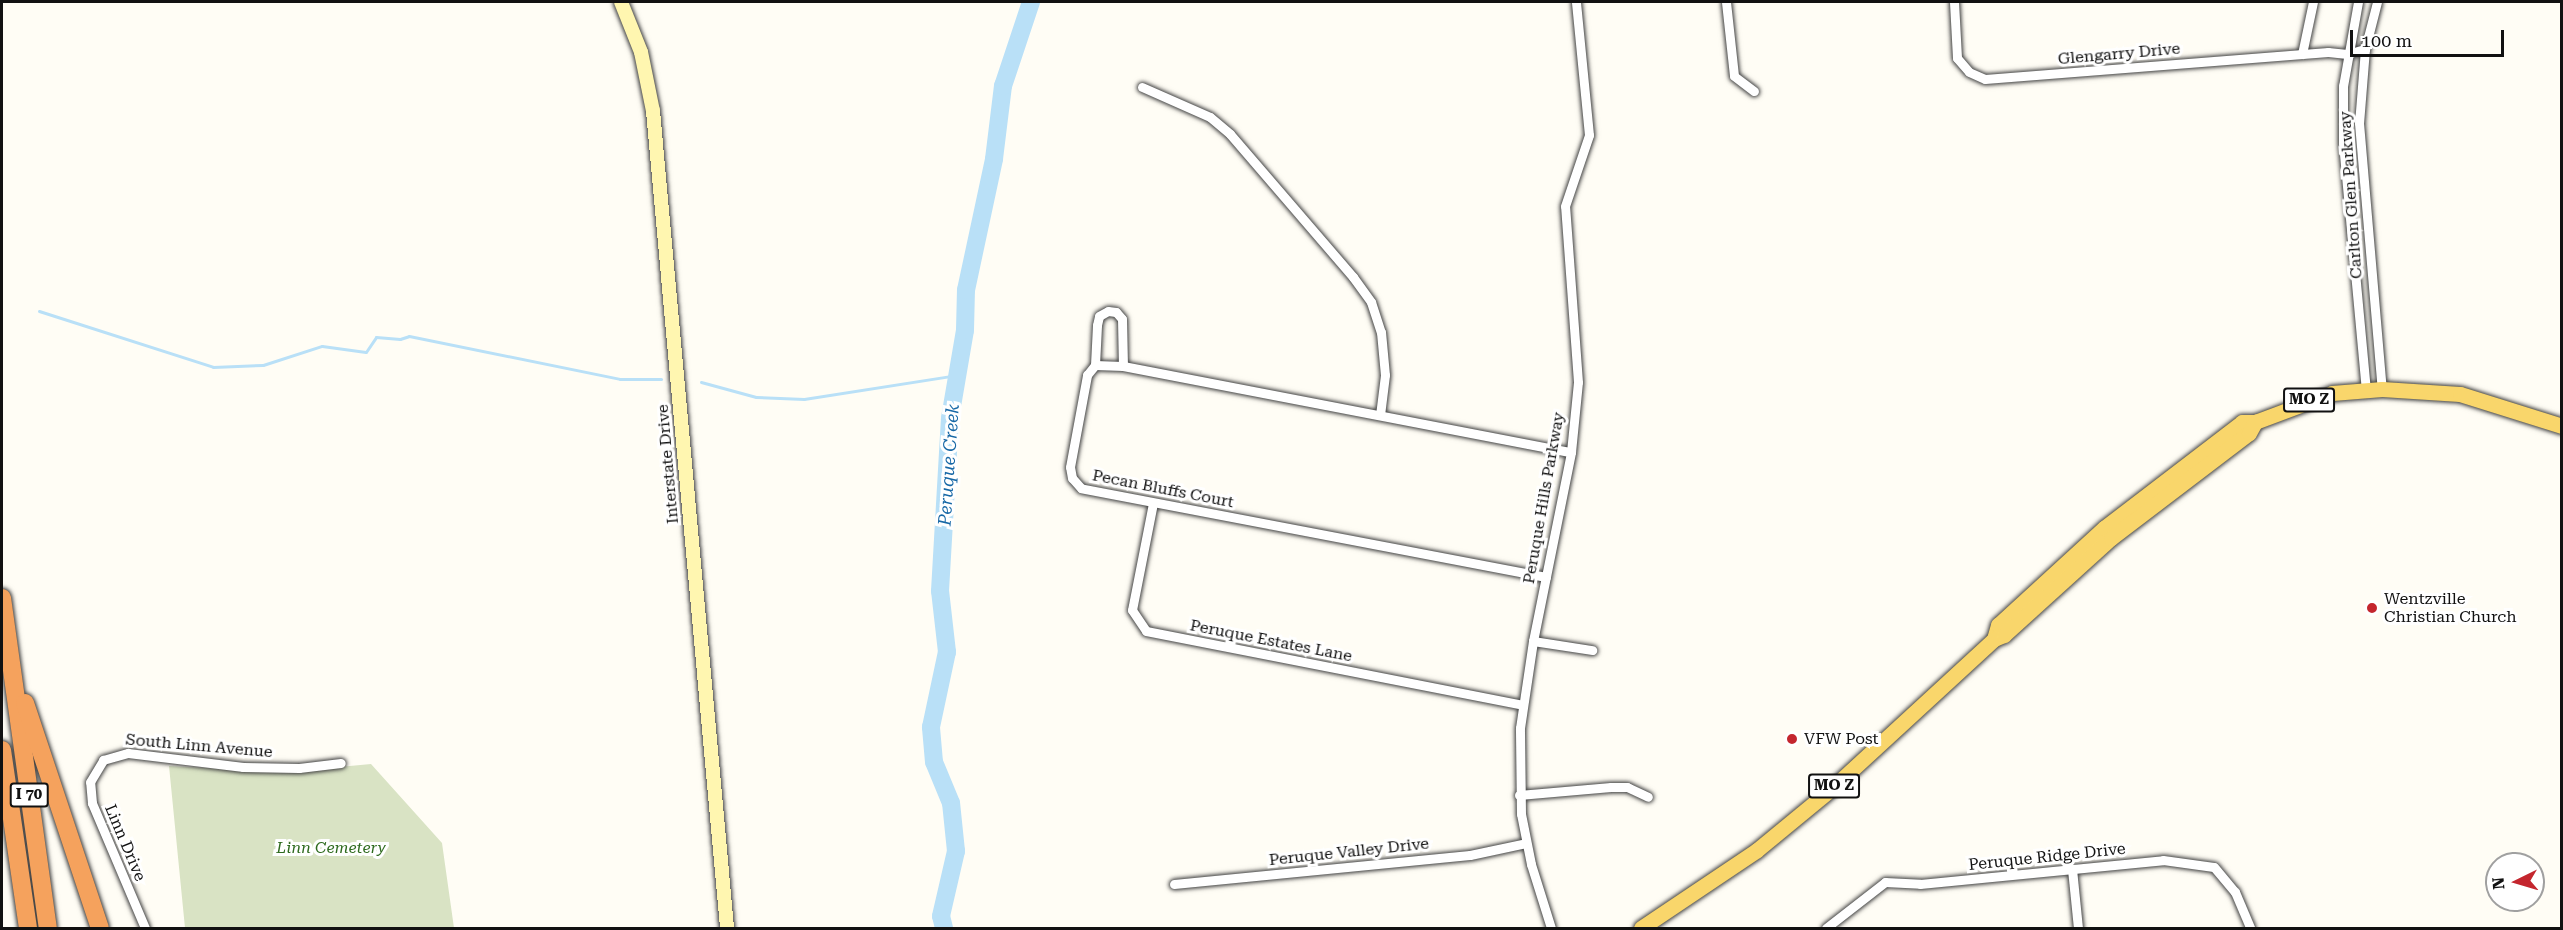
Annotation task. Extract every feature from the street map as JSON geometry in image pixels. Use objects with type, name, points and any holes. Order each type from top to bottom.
[{"type":"highway","name":"I 70","points":[[2,598],[48,928]]},
{"type":"highway","points":[[11,663],[100,928]]},
{"type":"highway","name":"I 70","points":[[2,750],[28,928]]},
{"type":"main road","name":"Interstate Drive","points":[[621,2],[641,52],[652,111],[727,928]]},
{"type":"main road","name":"MO Z","points":[[1641,928],[1766,842],[1831,789],[1994,639],[2004,635],[2111,538],[2249,433],[2255,422],[2324,396],[2366,389],[2382,389],[2460,394],[2562,426]]},
{"type":"street","name":"Peruque Hills Parkway","points":[[1551,928],[1526,843],[1519,795],[1523,705],[1533,641],[1571,452],[1578,382],[1565,207],[1590,135],[1576,2]]},
{"type":"street","points":[[1726,2],[1734,76],[1754,91]]},
{"type":"street","name":"Glengarry Drive","points":[[1954,2],[1957,58],[1969,72],[1985,79],[2302,54],[2347,54],[2366,49]]},
{"type":"street","points":[[2302,54],[2313,2]]},
{"type":"street","name":"Carlton Glen Parkway","points":[[2358,2],[2347,54],[2343,144],[2366,389]]},
{"type":"street","name":"Carlton Glen Parkway","points":[[2377,2],[2366,49],[2359,123],[2382,389]]},
{"type":"street","points":[[1142,87],[1210,117],[1230,134],[1353,277],[1371,302],[1381,332],[1385,375],[1380,415]]},
{"type":"street","points":[[1123,366],[1122,319],[1116,312],[1108,310],[1099,316],[1095,365],[1123,366],[1571,452]]},
{"type":"street","name":"Pecan Bluffs Court","points":[[1095,365],[1087,375],[1070,467],[1072,478],[1081,488],[1546,577]]},
{"type":"street","name":"Peruque Estates Lane","points":[[1153,503],[1132,610],[1146,632],[1523,705]]},
{"type":"street","points":[[1533,641],[1592,650]]},
{"type":"street","name":"South Linn Avenue","points":[[95,768],[115,754],[128,753],[243,767],[299,768],[341,763]]},
{"type":"street","name":"Linn Drive","points":[[95,768],[90,782],[92,803],[145,928]]},
{"type":"street","points":[[1519,795],[1627,787],[1648,797]]},
{"type":"street","name":"Peruque Valley Drive","points":[[1174,884],[1470,855],[1526,843]]},
{"type":"street","name":"Peruque Ridge Drive","points":[[1826,928],[1885,882],[1920,884],[2163,860],[2214,867],[2235,892],[2250,928]]},
{"type":"street","points":[[2072,869],[2078,928]]},
{"type":"green space","name":"Linn Cemetery","points":[[371,764],[442,843],[454,928],[185,928],[169,766],[286,772]]},
{"type":"waterway","name":"Peruque Creek","points":[[944,928],[941,916],[956,851],[951,803],[934,762],[931,727],[947,652],[940,591],[950,418],[965,330],[966,290],[994,159],[1003,86],[1031,2]]},
{"type":"waterway","points":[[39,311],[213,367],[263,365],[322,346],[366,352],[376,337],[400,339],[409,336],[620,379],[661,379]]},
{"type":"waterway","points":[[701,382],[756,397],[804,399],[958,375]]},
{"type":"place","name":"Wentzville Christian Church","points":[[2372,608]]},
{"type":"place","name":"VFW Post","points":[[1792,739]]}]
